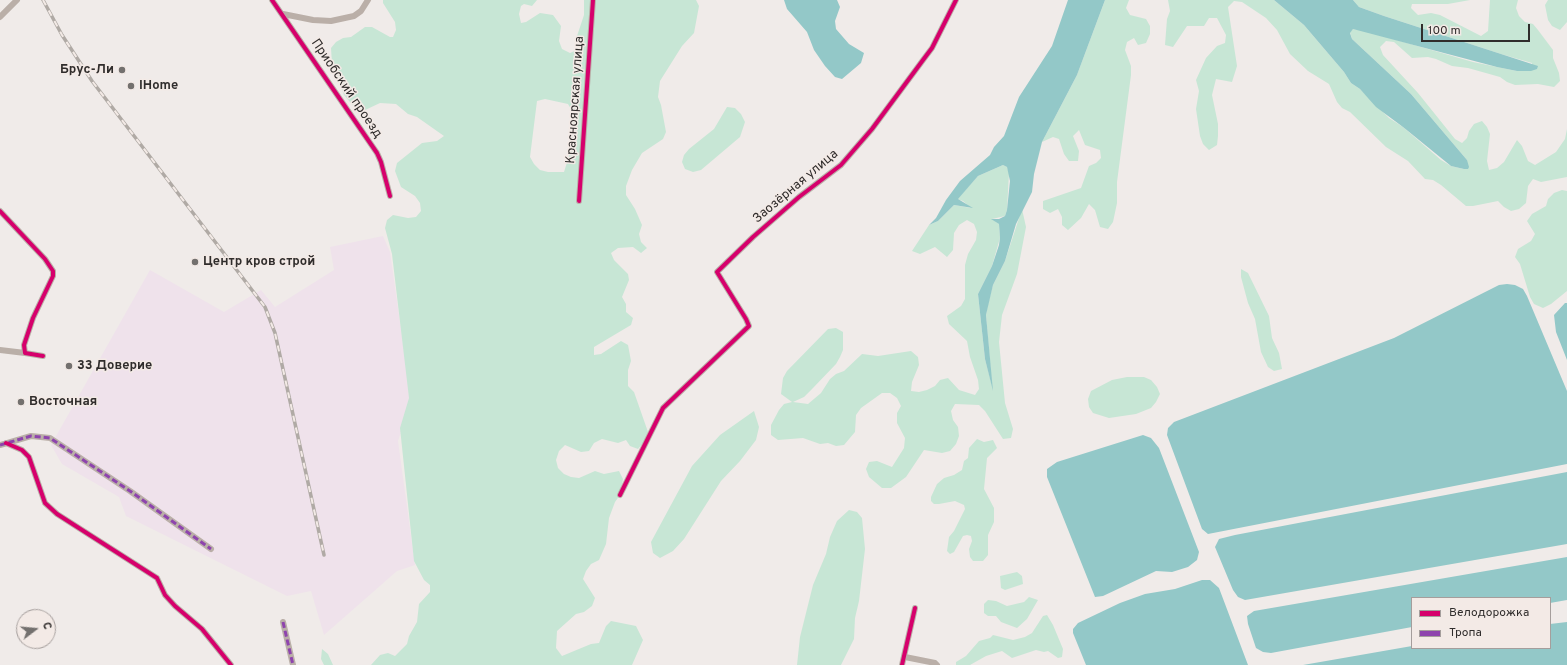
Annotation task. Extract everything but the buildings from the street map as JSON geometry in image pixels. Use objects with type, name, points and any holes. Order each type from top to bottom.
[{"type":"street","points":[[0,17],[17,0]]},
{"type":"street","name":"Приобский проезд","points":[[272,0],[377,153],[381,162],[390,196]]},
{"type":"street","name":"Приобский проезд","points":[[283,14],[313,20],[331,21],[354,16],[361,11],[368,0]]},
{"type":"street","name":"Красноярская улица","points":[[580,201],[593,0]]},
{"type":"street","name":"Заозёрная улица","points":[[620,495],[663,408],[749,326],[746,318],[717,272],[799,197],[841,165],[872,129],[932,48],[956,0]]},
{"type":"street","points":[[0,211],[45,259],[53,271],[53,276],[26,336],[24,344],[25,353]]},
{"type":"street","points":[[0,350],[43,356]]},
{"type":"street","points":[[3,444],[31,436],[50,438],[212,548]]},
{"type":"street","points":[[3,444],[22,450],[29,457],[45,503],[57,514],[150,572],[157,578],[165,595],[202,630],[231,665]]},
{"type":"street","points":[[902,665],[915,608]]},
{"type":"street","points":[[283,622],[293,665]]},
{"type":"street","points":[[905,657],[935,663],[938,665]]},
{"type":"shaded area","points":[[383,236],[390,252],[406,364],[410,404],[398,441],[415,565],[397,571],[324,635],[311,591],[287,596],[126,516],[119,497],[62,464],[51,445],[150,270],[224,312],[261,290],[275,307],[334,270],[330,247]]},
{"type":"green space","points":[[383,0],[537,0],[532,6],[524,4],[521,6],[519,14],[521,23],[526,22],[540,13],[553,15],[561,26],[559,41],[562,49],[570,53],[577,50],[579,47],[577,36],[584,15],[584,0],[696,0],[699,6],[694,33],[682,46],[660,81],[658,97],[666,132],[663,139],[642,153],[632,170],[626,186],[626,195],[635,209],[642,225],[639,234],[641,242],[647,248],[641,253],[633,247],[618,248],[611,253],[614,260],[628,274],[629,280],[622,297],[626,304],[626,312],[633,318],[631,325],[594,347],[594,355],[601,354],[621,341],[628,345],[631,361],[628,370],[628,386],[634,392],[648,432],[644,442],[638,449],[630,446],[626,440],[618,443],[602,439],[594,443],[589,451],[581,452],[565,445],[559,451],[556,460],[558,468],[564,474],[571,477],[579,478],[595,471],[604,474],[619,471],[623,479],[620,495],[615,502],[609,518],[606,544],[599,560],[591,564],[583,579],[595,598],[592,606],[584,612],[576,614],[557,631],[556,648],[562,656],[591,644],[599,643],[606,626],[611,621],[636,626],[643,640],[632,665],[371,665],[380,655],[388,653],[395,656],[407,644],[409,636],[417,622],[419,604],[430,592],[430,585],[424,580],[414,561],[400,428],[409,398],[392,254],[385,228],[387,220],[393,215],[408,218],[416,217],[421,211],[420,203],[415,196],[401,187],[395,171],[397,163],[422,143],[437,141],[444,136],[417,117],[408,114],[396,104],[380,103],[363,111],[355,108],[344,95],[332,64],[331,48],[336,42],[343,38],[351,37],[365,27],[372,27],[390,37],[393,37],[396,30],[395,22],[383,3]],"holes":[[[545,99],[568,104],[572,111],[569,156],[564,172],[548,172],[540,170],[530,157],[537,101]]]},
{"type":"green space","points":[[1105,0],[1129,0],[1126,8],[1130,15],[1146,19],[1150,26],[1150,34],[1146,43],[1138,45],[1134,38],[1127,42],[1125,50],[1131,66],[1131,75],[1117,182],[1117,203],[1113,222],[1108,229],[1100,227],[1095,210],[1089,204],[1081,218],[1068,230],[1062,225],[1062,217],[1058,209],[1050,213],[1043,209],[1043,201],[1081,188],[1089,166],[1096,163],[1101,158],[1100,150],[1085,145],[1079,130],[1073,136],[1079,151],[1078,161],[1069,161],[1064,154],[1059,139],[1053,137],[1042,142],[1077,75]]},
{"type":"green space","points":[[1168,0],[1274,0],[1304,25],[1344,72],[1351,83],[1360,89],[1389,118],[1403,127],[1441,160],[1451,166],[1464,169],[1467,160],[1411,94],[1352,39],[1350,32],[1353,29],[1362,30],[1473,62],[1517,71],[1531,71],[1532,63],[1384,16],[1359,7],[1353,0],[1470,0],[1448,4],[1412,4],[1411,8],[1418,15],[1431,13],[1440,15],[1481,36],[1488,31],[1490,0],[1518,0],[1516,8],[1519,16],[1525,22],[1533,24],[1553,50],[1553,58],[1559,73],[1560,81],[1554,87],[1538,84],[1515,85],[1500,77],[1468,68],[1452,66],[1436,59],[1428,57],[1412,58],[1394,42],[1386,41],[1380,47],[1383,55],[1418,93],[1455,139],[1462,143],[1467,138],[1469,131],[1474,124],[1482,121],[1490,134],[1487,161],[1489,170],[1497,168],[1504,162],[1517,140],[1522,146],[1528,161],[1535,165],[1556,152],[1565,139],[1567,129],[1567,177],[1541,182],[1533,179],[1528,186],[1526,203],[1519,209],[1511,211],[1498,201],[1466,206],[1441,185],[1433,180],[1425,179],[1408,161],[1386,147],[1350,112],[1342,108],[1337,102],[1329,84],[1308,71],[1290,54],[1277,30],[1266,18],[1242,2],[1234,1],[1228,7],[1237,66],[1232,82],[1216,79],[1212,95],[1218,124],[1218,136],[1217,145],[1209,150],[1203,144],[1200,136],[1196,109],[1199,91],[1196,80],[1206,58],[1217,46],[1225,43],[1226,35],[1217,18],[1209,18],[1204,26],[1187,26],[1173,47],[1165,45],[1167,19],[1170,11]]},
{"type":"green space","points":[[1548,0],[1567,0],[1567,22],[1560,30],[1552,26],[1548,20],[1545,5]]},
{"type":"green space","points":[[727,107],[735,108],[741,114],[745,122],[740,137],[701,170],[693,172],[685,169],[682,162],[684,155],[689,149],[714,129]]},
{"type":"green space","points":[[1003,165],[1007,167],[1009,173],[1007,210],[1005,216],[992,219],[999,224],[1000,238],[992,266],[978,294],[985,359],[992,386],[986,315],[993,285],[1005,261],[1022,209],[1026,227],[1017,274],[1002,315],[999,342],[1005,403],[1013,429],[1011,438],[1003,439],[985,411],[979,405],[955,404],[951,411],[953,420],[958,427],[959,436],[956,444],[950,451],[942,453],[924,450],[906,477],[891,488],[882,488],[869,477],[866,469],[869,462],[877,461],[892,467],[904,448],[905,438],[897,423],[897,413],[901,406],[897,398],[890,393],[882,393],[861,408],[856,415],[855,432],[844,445],[836,446],[828,443],[820,444],[803,438],[778,440],[771,435],[771,425],[779,410],[784,404],[792,402],[781,394],[783,378],[787,371],[828,329],[836,328],[843,332],[843,350],[840,357],[836,364],[804,397],[793,402],[808,404],[821,393],[830,379],[836,374],[844,371],[862,354],[878,356],[911,351],[918,357],[919,365],[912,382],[911,391],[919,392],[927,390],[935,386],[940,380],[948,378],[959,390],[975,395],[979,389],[978,380],[970,357],[967,341],[949,324],[947,316],[961,306],[965,299],[965,265],[968,254],[976,240],[977,232],[974,224],[967,220],[959,225],[954,233],[953,250],[947,257],[935,247],[920,254],[912,251],[929,225],[938,221],[954,205],[971,208],[963,201],[957,199],[978,176]]},
{"type":"green space","points":[[1562,190],[1567,191],[1567,291],[1551,304],[1543,308],[1534,304],[1530,297],[1520,264],[1515,257],[1518,249],[1531,241],[1535,234],[1527,221],[1532,214],[1546,206],[1548,199],[1554,193]]},
{"type":"green space","points":[[1241,269],[1248,273],[1269,316],[1272,338],[1279,353],[1282,369],[1274,371],[1268,367],[1261,352],[1255,319],[1248,303],[1241,277]]},
{"type":"green space","points":[[1127,377],[1144,377],[1151,380],[1157,387],[1160,394],[1151,408],[1136,414],[1109,418],[1093,413],[1089,407],[1088,399],[1091,391],[1112,380]]},
{"type":"green space","points":[[754,411],[759,427],[756,440],[740,461],[721,481],[684,539],[673,551],[660,558],[653,553],[651,542],[692,466],[720,435]]},
{"type":"green space","points":[[977,439],[984,442],[993,440],[997,448],[987,458],[984,489],[994,508],[994,522],[988,535],[988,555],[983,561],[973,561],[970,557],[969,549],[972,541],[971,536],[963,536],[954,552],[950,554],[947,551],[949,537],[954,531],[965,509],[964,505],[955,501],[934,504],[931,501],[931,497],[937,484],[944,478],[954,475],[962,470],[964,461],[968,458],[969,448]]},
{"type":"green space","points":[[849,510],[857,512],[862,518],[865,549],[859,601],[855,618],[854,639],[841,665],[797,665],[800,637],[813,585],[826,554],[830,537],[837,521]]},
{"type":"green space","points":[[1017,572],[1022,576],[1023,584],[1005,590],[1001,588],[1000,576]]},
{"type":"green space","points":[[1029,597],[1038,600],[1027,619],[1017,628],[1001,622],[996,616],[988,616],[984,613],[984,604],[988,600],[996,601],[1007,606],[1024,602]]},
{"type":"green space","points":[[1047,615],[1063,649],[1062,657],[1058,658],[1048,651],[1044,652],[1036,650],[1012,658],[1002,651],[986,656],[970,665],[956,665],[956,662],[966,656],[979,641],[990,638],[993,635],[1013,640],[1025,637],[1032,633],[1043,616]]},
{"type":"green space","points":[[322,649],[328,654],[333,665],[324,665],[321,659]]},
{"type":"water","points":[[784,0],[837,0],[840,7],[835,21],[836,29],[849,44],[864,53],[861,63],[842,79],[835,77],[814,50],[807,32],[787,9]]},
{"type":"water","points":[[1068,0],[1105,0],[1077,75],[1042,142],[1034,174],[1032,192],[1016,224],[1005,261],[993,285],[986,315],[993,391],[985,359],[978,294],[992,266],[999,245],[999,224],[991,219],[999,219],[1005,216],[1007,210],[1010,181],[1007,167],[1003,165],[978,176],[958,199],[973,208],[954,205],[938,221],[929,225],[936,218],[946,200],[960,181],[990,155],[994,147],[1004,136],[1019,97],[1052,46]]},
{"type":"water","points":[[1274,0],[1353,0],[1359,7],[1384,16],[1538,66],[1537,69],[1531,71],[1517,71],[1497,67],[1353,29],[1350,33],[1352,39],[1411,94],[1467,160],[1469,167],[1468,169],[1464,169],[1451,166],[1376,107],[1360,89],[1351,83],[1344,72],[1304,25]]},
{"type":"water","points":[[1499,285],[1515,285],[1523,289],[1527,296],[1567,391],[1567,464],[1208,534],[1202,529],[1167,435],[1168,428],[1174,422],[1394,338]]},
{"type":"water","points":[[1565,303],[1567,303],[1567,360],[1556,332],[1554,315]]},
{"type":"water","points":[[1143,435],[1151,438],[1159,448],[1199,552],[1197,560],[1188,567],[1172,572],[1156,571],[1103,596],[1095,597],[1047,477],[1047,469],[1057,462]]},
{"type":"water","points":[[1567,472],[1567,544],[1245,600],[1238,597],[1233,590],[1215,547],[1219,539],[1235,535]]},
{"type":"water","points":[[1567,557],[1567,600],[1551,603],[1551,597],[1411,597],[1411,627],[1271,653],[1263,652],[1256,648],[1248,624],[1247,616],[1254,611]]},
{"type":"water","points":[[1202,580],[1210,580],[1219,588],[1248,665],[1086,665],[1073,633],[1073,629],[1078,623],[1120,603],[1145,594],[1175,589]]},
{"type":"water","points":[[1567,622],[1567,665],[1303,665],[1411,646],[1411,649],[1551,649],[1551,624]]},
{"type":"railway","points":[[43,0],[62,35],[92,81],[265,307],[275,333],[324,555]]},
{"type":"marked path","points":[[0,445],[31,436],[50,438],[130,491],[211,549]]},
{"type":"marked path","points":[[283,622],[293,665]]},
{"type":"cycle path","points":[[272,0],[377,153],[381,162],[390,196]]},
{"type":"cycle path","points":[[579,201],[593,0]]},
{"type":"cycle path","points":[[620,495],[663,408],[749,326],[717,272],[753,237],[799,197],[841,165],[872,129],[932,48],[956,0]]},
{"type":"cycle path","points":[[0,211],[45,259],[53,271],[53,276],[33,318],[24,345],[25,353],[43,356]]},
{"type":"cycle path","points":[[6,443],[22,450],[29,457],[45,503],[57,514],[157,578],[165,595],[175,606],[202,629],[231,665]]},
{"type":"cycle path","points":[[902,665],[915,608]]},
{"type":"place","name":"Брус-Ли","points":[[122,70]]},
{"type":"place","name":"IHome","points":[[131,86]]},
{"type":"place","name":"Центр кров строй","points":[[195,262]]},
{"type":"place","name":"33 Доверие","points":[[69,366]]},
{"type":"place","name":"Восточная","points":[[21,402]]}]
